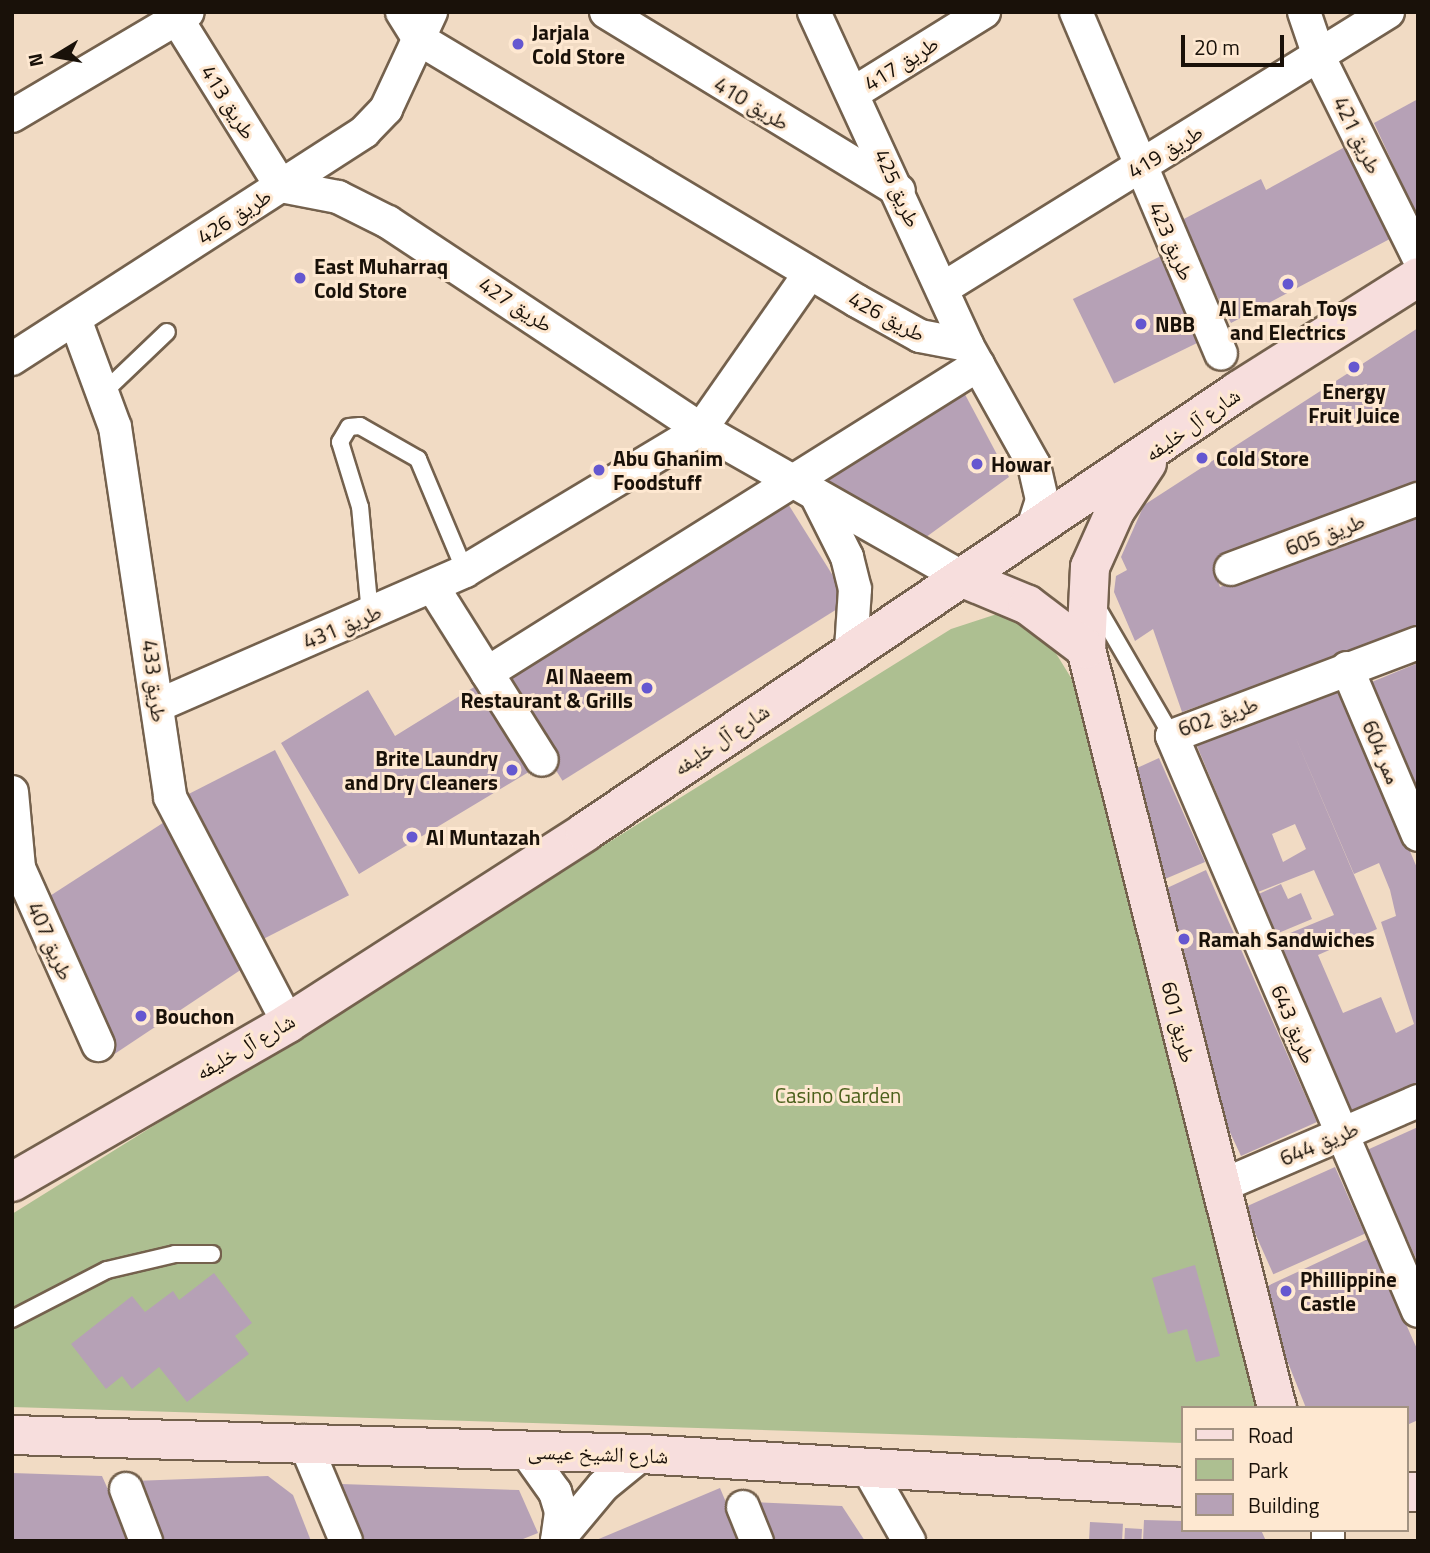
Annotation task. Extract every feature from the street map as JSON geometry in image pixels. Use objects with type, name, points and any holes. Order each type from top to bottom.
[{"type":"street","points":[[402,12],[425,25]]},
{"type":"street","name":"طريق 410","points":[[607,12],[899,191]]},
{"type":"street","name":"طريق 425","points":[[814,12],[855,92],[973,355],[1041,482],[1039,518],[1031,534]]},
{"type":"street","name":"طريق 417","points":[[855,92],[984,12]]},
{"type":"street","name":"طريق 423","points":[[1076,12],[1220,354]]},
{"type":"street","name":"طريق 421","points":[[1304,12],[1320,59],[1418,256]]},
{"type":"street","name":"طريق 419","points":[[942,289],[1140,166],[1320,59],[1388,12]]},
{"type":"street","name":"طريق 413","points":[[12,116],[182,15],[281,186]]},
{"type":"street","name":"طريق 426","points":[[12,359],[281,186],[379,116],[425,25],[810,273],[920,336],[973,355]]},
{"type":"street","name":"طريق 427","points":[[281,186],[338,197],[388,222],[701,429],[963,578]]},
{"type":"street","points":[[542,760],[433,587],[465,571],[701,429],[810,273]]},
{"type":"street","name":"شارع آل خليفه","points":[[12,1182],[288,1023],[1418,277]]},
{"type":"street","name":"طريق 433","points":[[75,319],[106,390],[159,705],[170,797],[288,1023]]},
{"type":"street","points":[[487,673],[805,490],[973,355]]},
{"type":"street","name":"طريق 601","points":[[1156,450],[1115,511],[1090,567],[1086,649],[1221,1186],[1272,1404]]},
{"type":"street","points":[[805,490],[848,557],[855,589],[851,650]]},
{"type":"street","name":"طريق 605","points":[[1231,569],[1418,499]]},
{"type":"street","points":[[963,578],[1028,605],[1086,649]]},
{"type":"street","name":"طريق 431","points":[[159,705],[433,587]]},
{"type":"street","name":"طريق 602","points":[[1172,736],[1418,643]]},
{"type":"street","name":"ممر 604","points":[[1347,668],[1418,835]]},
{"type":"street","name":"طريق 643","points":[[1172,736],[1418,1311]]},
{"type":"street","name":"طريق 407","points":[[12,792],[16,870],[98,1045]]},
{"type":"street","name":"طريق 644","points":[[1221,1186],[1418,1101]]},
{"type":"street","name":"شارع الشيخ عيسى","points":[[12,1435],[304,1441],[642,1454],[1182,1487]]},
{"type":"street","points":[[304,1441],[346,1541]]},
{"type":"street","points":[[525,1450],[558,1502],[557,1541]]},
{"type":"street","points":[[557,1541],[603,1486],[642,1454]]},
{"type":"street","points":[[868,1469],[909,1541]]},
{"type":"street","points":[[126,1489],[146,1541]]},
{"type":"street","points":[[743,1507],[757,1541]]},
{"type":"lane","points":[[106,390],[167,332]]},
{"type":"lane","points":[[370,614],[360,508],[340,442],[349,427],[360,426],[418,459],[465,571]]},
{"type":"lane","name":"طريق 602","points":[[1087,593],[1172,736]]},
{"type":"lane","points":[[12,1319],[118,1266],[175,1254],[212,1254]]},
{"type":"green space","name":"Casino Garden","points":[[1000,613],[1049,642],[1073,681],[1264,1372],[1258,1406],[1182,1406],[1182,1443],[12,1407],[12,1214],[951,629]]},
{"type":"building","points":[[1418,99],[1418,212],[1416,214],[1374,123]]},
{"type":"building","points":[[1354,142],[1403,232],[1231,323],[1178,222],[1261,179],[1266,190]]},
{"type":"building","name":"NBB","points":[[1161,256],[1202,340],[1114,383],[1073,299]]},
{"type":"building","points":[[1418,328],[1418,491],[1214,570],[1220,587],[1418,510],[1418,628],[1182,712],[1153,629],[1135,641],[1114,592],[1116,576],[1127,570],[1121,557],[1144,505]]},
{"type":"building","points":[[960,385],[1009,477],[922,540],[817,478]]},
{"type":"building","points":[[785,499],[849,602],[562,781],[498,678]]},
{"type":"building","points":[[1418,663],[1418,816],[1362,686]]},
{"type":"building","points":[[479,684],[532,770],[359,874],[281,743],[368,690],[395,736]]},
{"type":"building","points":[[1339,686],[1418,870],[1418,1086],[1353,1114],[1278,938],[1334,915],[1314,870],[1258,892],[1197,746]],"holes":[[[1292,729],[1354,874],[1379,863],[1390,890],[1396,916],[1381,922],[1414,1024],[1396,1033],[1381,997],[1343,1013],[1318,955],[1377,929]],[[1295,824],[1306,849],[1283,862],[1272,834]]]},
{"type":"building","points":[[275,750],[349,895],[252,945],[178,799]]},
{"type":"building","points":[[1159,758],[1205,862],[1158,882],[1126,773]]},
{"type":"building","points":[[169,819],[248,965],[113,1055],[39,903]]},
{"type":"building","points":[[1206,870],[1317,1122],[1241,1156],[1214,1098],[1167,888]]},
{"type":"building","points":[[1281,884],[1288,899],[1301,893],[1312,919],[1269,937],[1252,897]]},
{"type":"building","points":[[1418,1127],[1418,1263],[1367,1150]]},
{"type":"building","points":[[1335,1167],[1365,1234],[1273,1274],[1244,1208]]},
{"type":"building","points":[[1368,1239],[1418,1351],[1418,1420],[1409,1424],[1409,1406],[1305,1406],[1259,1290]]},
{"type":"building","points":[[1195,1265],[1220,1356],[1196,1362],[1187,1329],[1168,1334],[1152,1278]]},
{"type":"building","points":[[214,1273],[252,1323],[235,1336],[249,1354],[187,1402],[159,1367],[132,1389],[122,1376],[106,1389],[71,1344],[132,1296],[145,1312],[173,1291],[179,1300]]},
{"type":"building","points":[[12,1473],[102,1476],[131,1541],[12,1541]]},
{"type":"building","points":[[268,1476],[293,1495],[311,1541],[156,1541],[133,1481]]},
{"type":"building","points":[[341,1484],[519,1490],[538,1533],[518,1541],[365,1541]]},
{"type":"building","points":[[720,1488],[742,1541],[594,1541]]},
{"type":"building","points":[[753,1502],[842,1506],[865,1541],[771,1541]]},
{"type":"building","points":[[1144,1520],[1182,1521],[1182,1532],[1262,1532],[1266,1541],[1143,1541]]},
{"type":"building","points":[[1090,1522],[1123,1524],[1122,1541],[1089,1541]]},
{"type":"building","points":[[1125,1528],[1142,1529],[1141,1541],[1124,1541]]},
{"type":"place","name":"Jarjala Cold Store","points":[[518,44]]},
{"type":"place","name":"East Muharraq Cold Store","points":[[300,278]]},
{"type":"place","name":"Al Emarah Toys and Electrics","points":[[1288,284]]},
{"type":"place","name":"NBB","points":[[1141,324]]},
{"type":"place","name":"Energy Fruit Juice","points":[[1354,367]]},
{"type":"place","name":"Cold Store","points":[[1202,458]]},
{"type":"place","name":"Howar","points":[[977,464]]},
{"type":"place","name":"Abu Ghanim Foodstuff","points":[[599,470]]},
{"type":"place","name":"Al Naeem Restaurant & Grills","points":[[647,688]]},
{"type":"place","name":"Brite Laundry and Dry Cleaners","points":[[512,770]]},
{"type":"place","name":"Al Muntazah","points":[[412,837]]},
{"type":"place","name":"Ramah Sandwiches","points":[[1184,939]]},
{"type":"place","name":"Bouchon","points":[[141,1016]]},
{"type":"place","name":"Phillippine Castle","points":[[1286,1291]]}]
